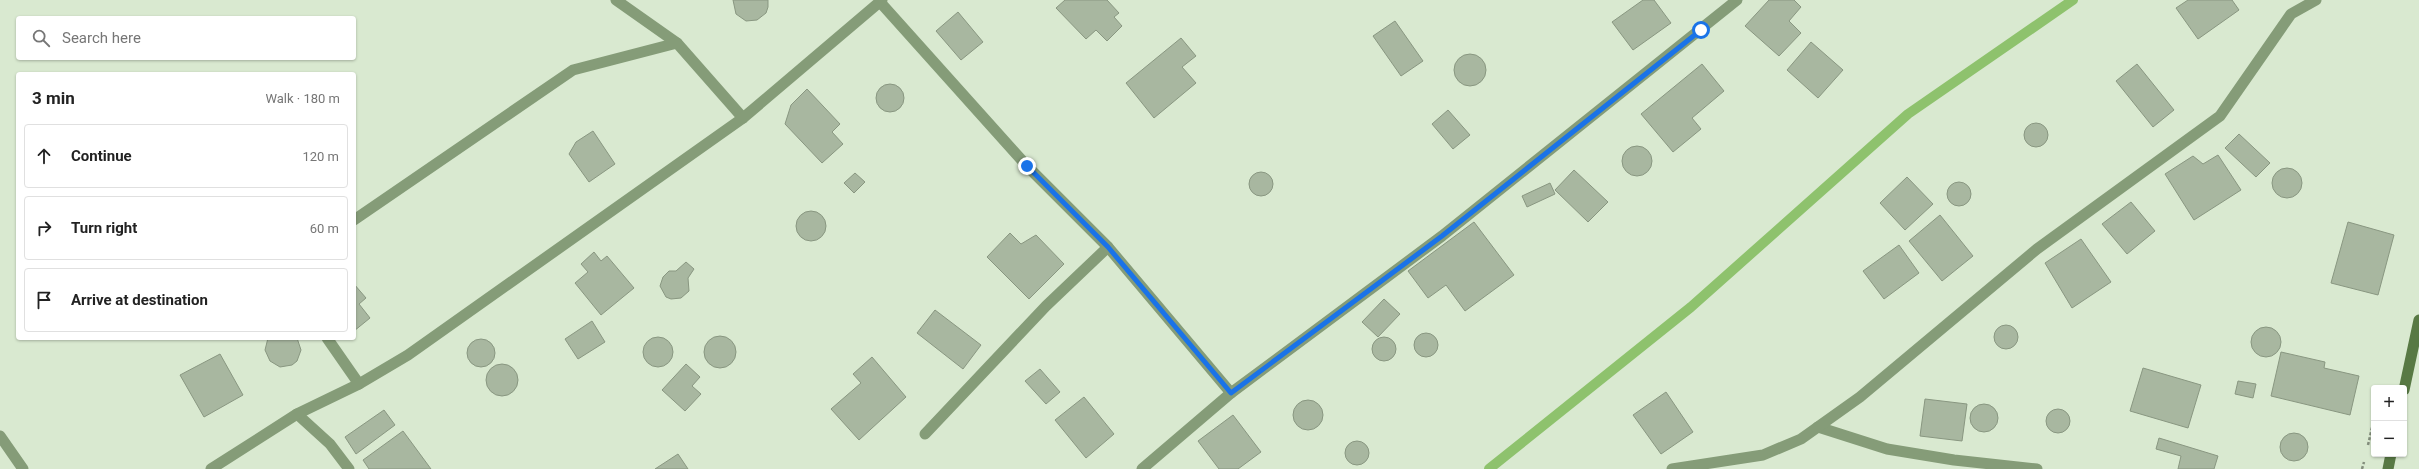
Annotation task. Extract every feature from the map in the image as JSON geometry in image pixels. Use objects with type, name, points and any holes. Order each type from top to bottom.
[{"type":"main road","points":[[2405,385],[2419,320]]},
{"type":"main road","points":[[2388,469],[2390,457]]},
{"type":"street","points":[[616,0],[677,43],[743,118]]},
{"type":"street","points":[[1142,469],[1231,393],[1442,236],[1737,0]]},
{"type":"street","points":[[1672,469],[1763,456],[1801,439],[1860,397],[2037,249],[2220,116],[2291,14],[2316,0]]},
{"type":"street","points":[[211,469],[297,414],[359,384],[408,354],[743,118],[881,1],[1027,166],[1108,247],[1231,393]]},
{"type":"street","points":[[356,219],[573,70],[677,43]]},
{"type":"street","points":[[925,434],[1046,306],[1108,247]]},
{"type":"street","points":[[328,340],[359,384]]},
{"type":"street","points":[[297,414],[330,444],[349,469]]},
{"type":"street","points":[[1818,427],[1887,449],[1954,460],[2037,469]]},
{"type":"street","points":[[0,436],[23,469]]},
{"type":"building","points":[[733,0],[768,0],[768,7],[766,13],[757,20],[746,21],[736,14]]},
{"type":"building","points":[[1065,0],[1107,0],[1119,13],[1114,17],[1122,26],[1107,41],[1096,30],[1086,39],[1056,8]]},
{"type":"building","points":[[1643,0],[1654,0],[1671,23],[1633,50],[1612,22]]},
{"type":"building","points":[[1769,0],[1794,0],[1801,7],[1789,21],[1801,33],[1779,56],[1745,26]]},
{"type":"building","points":[[2188,0],[2232,0],[2239,10],[2198,39],[2176,8]]},
{"type":"building","points":[[958,12],[983,42],[961,60],[936,31]]},
{"type":"building","points":[[1395,21],[1423,61],[1401,76],[1373,36]]},
{"type":"building","points":[[1181,38],[1196,56],[1182,67],[1196,83],[1154,118],[1126,83]]},
{"type":"building","points":[[1811,42],[1843,70],[1818,98],[1787,70]]},
{"type":"building","points":[[1470,54],[1479,57],[1483,61],[1486,70],[1483,79],[1479,83],[1470,86],[1461,83],[1457,79],[1454,70],[1457,61],[1461,57]]},
{"type":"building","points":[[1702,64],[1724,91],[1692,118],[1701,129],[1673,152],[1641,114]]},
{"type":"building","points":[[2137,64],[2174,110],[2153,127],[2116,81]]},
{"type":"building","points":[[890,84],[900,88],[904,98],[900,108],[890,112],[880,108],[876,98],[880,88]]},
{"type":"building","points":[[807,89],[840,124],[832,132],[843,144],[822,163],[785,124],[791,105]]},
{"type":"building","points":[[1448,110],[1470,135],[1453,149],[1432,124]]},
{"type":"building","points":[[2036,123],[2045,126],[2048,135],[2045,144],[2036,147],[2027,144],[2024,135],[2027,126]]},
{"type":"building","points":[[593,131],[615,164],[589,182],[569,154],[576,142]]},
{"type":"building","points":[[2239,134],[2270,163],[2256,177],[2225,148]]},
{"type":"building","points":[[1637,146],[1648,150],[1652,161],[1648,172],[1637,176],[1626,172],[1622,161],[1626,150]]},
{"type":"building","points":[[2218,155],[2241,190],[2194,220],[2165,174],[2193,156],[2203,164]]},
{"type":"building","points":[[2287,168],[2298,172],[2302,183],[2298,194],[2287,198],[2276,194],[2272,183],[2276,172]]},
{"type":"building","points":[[1574,170],[1608,202],[1588,222],[1555,190]]},
{"type":"building","points":[[1261,172],[1270,175],[1273,184],[1270,193],[1261,196],[1252,193],[1249,184],[1252,175]]},
{"type":"building","points":[[855,173],[865,182],[854,193],[844,183]]},
{"type":"building","points":[[1907,177],[1933,204],[1905,230],[1880,203]]},
{"type":"building","points":[[1959,182],[1967,186],[1971,194],[1967,202],[1959,206],[1951,202],[1947,194],[1951,186]]},
{"type":"building","points":[[1550,183],[1555,194],[1527,207],[1522,196]]},
{"type":"building","points":[[2131,202],[2155,231],[2127,254],[2102,224]]},
{"type":"building","points":[[811,211],[817,212],[825,220],[825,232],[817,240],[811,241],[805,240],[797,232],[796,226],[797,220],[805,212]]},
{"type":"building","points":[[1940,215],[1973,256],[1942,281],[1909,241]]},
{"type":"building","points":[[1474,222],[1514,275],[1465,311],[1446,285],[1428,298],[1408,271]]},
{"type":"building","points":[[2348,222],[2394,235],[2378,295],[2331,283]]},
{"type":"building","points":[[1010,233],[1021,244],[1036,235],[1064,264],[1029,299],[987,257]]},
{"type":"building","points":[[2081,239],[2111,282],[2072,308],[2045,263]]},
{"type":"building","points":[[1899,245],[1919,273],[1884,299],[1863,271]]},
{"type":"building","points":[[594,252],[601,261],[607,256],[634,288],[601,315],[575,283],[588,272],[581,264]]},
{"type":"building","points":[[686,262],[694,269],[688,278],[689,291],[681,298],[671,299],[666,297],[660,286],[663,277],[669,271],[676,271]]},
{"type":"building","points":[[356,286],[366,298],[359,304],[370,318],[356,329]]},
{"type":"building","points":[[1384,299],[1400,314],[1378,337],[1362,322]]},
{"type":"building","points":[[935,310],[981,345],[963,369],[917,333]]},
{"type":"building","points":[[592,321],[605,342],[578,359],[565,339]]},
{"type":"building","points":[[2006,325],[2015,328],[2018,337],[2015,346],[2006,349],[1997,346],[1994,337],[1997,328]]},
{"type":"building","points":[[2266,327],[2272,328],[2280,336],[2280,348],[2272,356],[2266,357],[2260,356],[2252,348],[2251,342],[2252,336],[2260,328]]},
{"type":"building","points":[[1426,333],[1435,336],[1438,345],[1435,354],[1426,357],[1417,354],[1414,345],[1417,336]]},
{"type":"building","points":[[720,336],[731,341],[736,352],[731,363],[720,368],[709,363],[704,352],[709,341]]},
{"type":"building","points":[[658,337],[664,338],[672,346],[672,358],[664,366],[658,367],[652,366],[644,358],[643,352],[644,346],[652,338]]},
{"type":"building","points":[[1384,337],[1393,340],[1396,349],[1393,358],[1384,361],[1375,358],[1372,349],[1375,340]]},
{"type":"building","points":[[481,339],[491,343],[495,353],[491,363],[481,367],[471,363],[467,353],[471,343]]},
{"type":"building","points":[[268,340],[298,340],[301,350],[297,361],[292,365],[280,367],[270,361],[265,350]]},
{"type":"building","points":[[2281,352],[2325,362],[2324,368],[2359,376],[2350,415],[2271,396]]},
{"type":"building","points":[[220,354],[243,395],[204,417],[180,375]]},
{"type":"building","points":[[872,357],[906,397],[859,440],[831,409],[861,383],[853,374]]},
{"type":"building","points":[[502,364],[508,365],[515,371],[518,380],[517,386],[511,393],[502,396],[496,395],[489,389],[486,380],[487,374],[493,367]]},
{"type":"building","points":[[686,364],[700,377],[692,386],[701,394],[685,411],[662,390]]},
{"type":"building","points":[[2143,368],[2201,385],[2188,428],[2130,411]]},
{"type":"building","points":[[1040,369],[1060,392],[1046,404],[1025,381]]},
{"type":"building","points":[[2238,381],[2256,384],[2253,398],[2235,394]]},
{"type":"building","points":[[1666,392],[1693,432],[1661,454],[1633,415]]},
{"type":"building","points":[[1084,397],[1114,434],[1086,458],[1055,420]]},
{"type":"building","points":[[1925,399],[1967,404],[1962,441],[1920,436]]},
{"type":"building","points":[[1308,400],[1319,404],[1323,415],[1319,426],[1308,430],[1297,426],[1293,415],[1297,404]]},
{"type":"building","points":[[1984,404],[1994,408],[1998,418],[1994,428],[1984,432],[1974,428],[1970,418],[1974,408]]},
{"type":"building","points":[[2058,409],[2067,412],[2070,421],[2067,430],[2058,433],[2049,430],[2046,421],[2049,412]]},
{"type":"building","points":[[384,410],[395,425],[356,454],[345,437]]},
{"type":"building","points":[[1233,415],[1261,452],[1238,469],[1219,469],[1198,441]]},
{"type":"building","points":[[403,431],[431,469],[369,469],[363,460]]},
{"type":"building","points":[[2294,433],[2304,437],[2308,447],[2304,457],[2294,461],[2284,457],[2280,447],[2284,437]]},
{"type":"building","points":[[2159,438],[2218,456],[2214,469],[2178,469],[2181,456],[2156,449]]},
{"type":"building","points":[[1357,441],[1366,444],[1369,453],[1366,462],[1357,465],[1348,462],[1345,453],[1348,444]]},
{"type":"building","points":[[678,454],[688,469],[655,469]]},
{"type":"waterway","points":[[1489,469],[1691,307],[1908,114],[2073,0]]},
{"type":"route","points":[[1027,166],[1108,247],[1231,393],[1442,236],[1701,30]]}]
